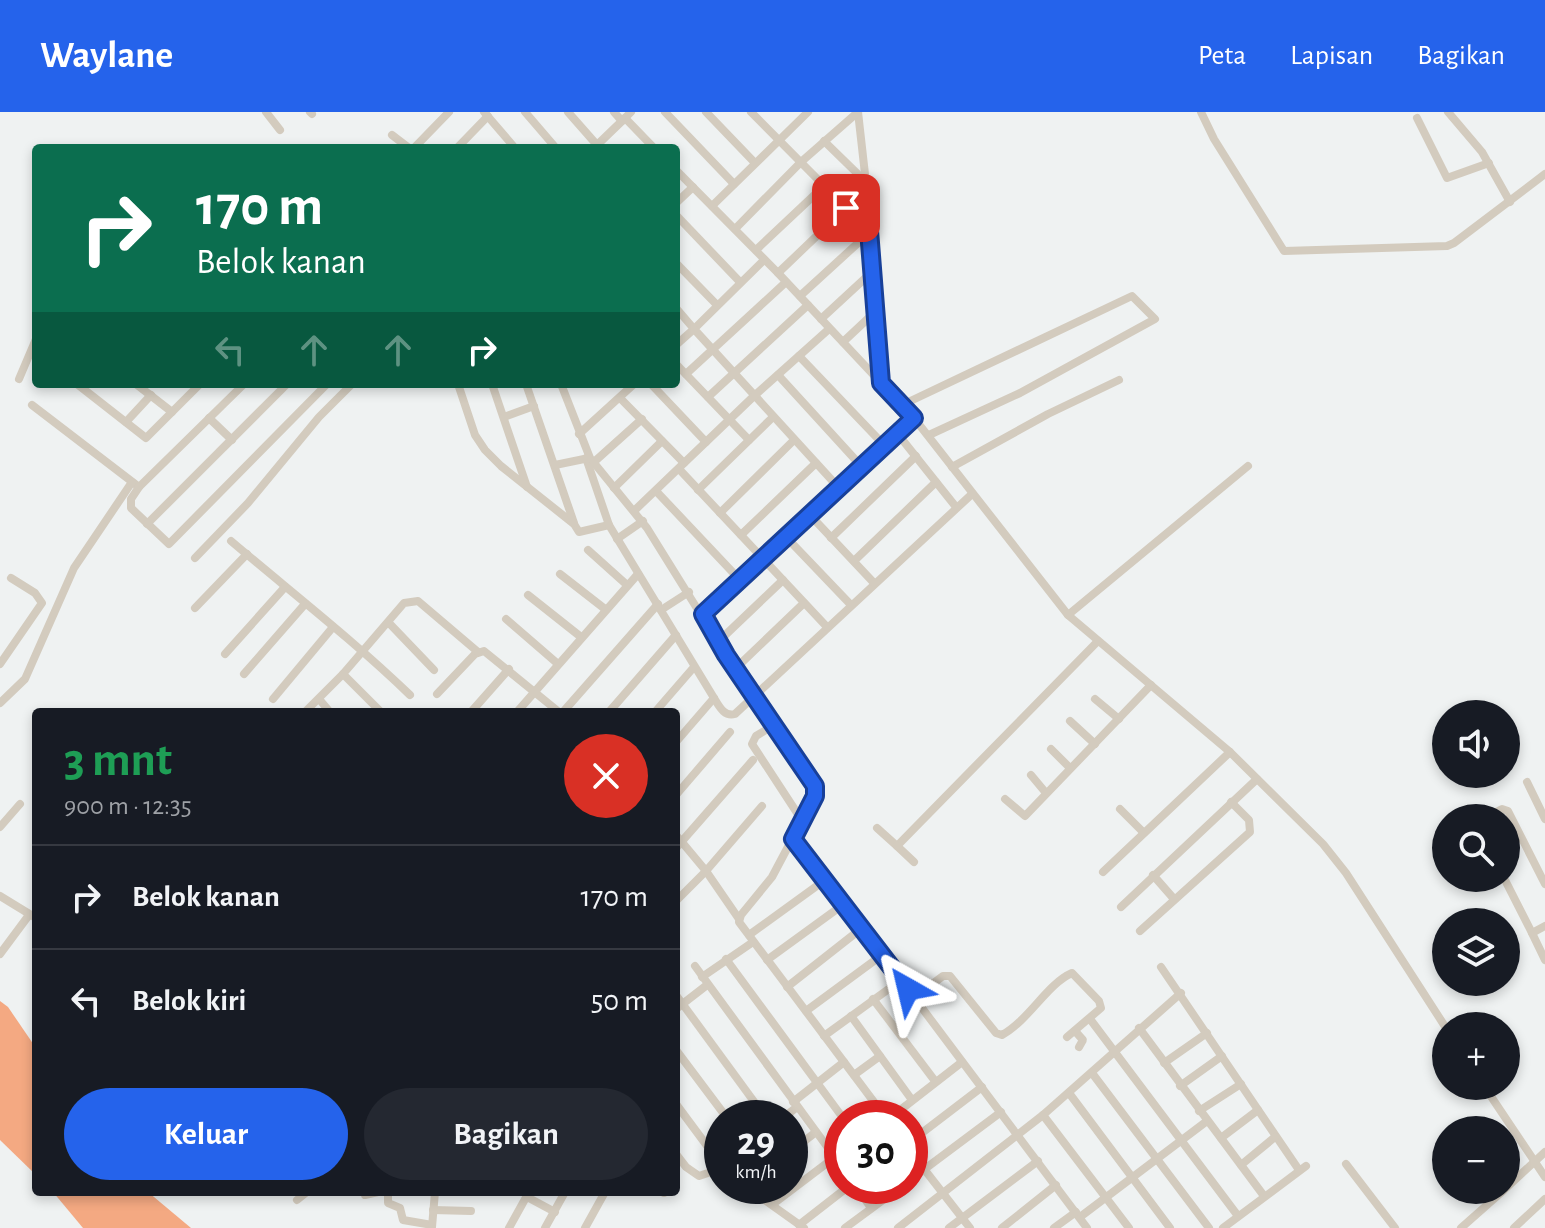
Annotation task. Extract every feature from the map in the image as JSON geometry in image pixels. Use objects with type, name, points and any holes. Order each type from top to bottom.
[{"type":"street","points":[[266,112],[280,130]]},
{"type":"street","points":[[416,144],[449,112]]},
{"type":"street","points":[[525,112],[553,144]]},
{"type":"street","points":[[568,112],[594,144]]},
{"type":"street","points":[[614,112],[626,117],[647,144]]},
{"type":"street","points":[[665,112],[734,184]]},
{"type":"street","points":[[706,112],[755,163]]},
{"type":"street","points":[[751,112],[869,232]]},
{"type":"street","points":[[735,229],[801,162],[858,112]]},
{"type":"street","points":[[858,112],[881,383]]},
{"type":"street","points":[[1201,112],[1214,139],[1284,251],[1447,246],[1545,174]]},
{"type":"street","points":[[1448,112],[1489,163],[1510,202]]},
{"type":"street","points":[[460,144],[486,114],[508,144]]},
{"type":"street","points":[[712,206],[802,114]]},
{"type":"street","points":[[599,144],[626,117]]},
{"type":"street","points":[[1417,118],[1447,178],[1489,163]]},
{"type":"street","points":[[392,135],[406,144]]},
{"type":"street","points":[[824,141],[866,183]]},
{"type":"street","points":[[680,174],[800,296],[929,435],[1068,615],[1230,752],[1323,844],[1346,873],[1436,1012]]},
{"type":"street","points":[[756,250],[824,186]]},
{"type":"street","points":[[680,199],[693,187]]},
{"type":"street","points":[[778,273],[846,208]]},
{"type":"street","points":[[680,219],[740,282]]},
{"type":"street","points":[[800,296],[869,232]]},
{"type":"street","points":[[680,341],[764,260]]},
{"type":"street","points":[[680,267],[717,305]]},
{"type":"street","points":[[821,319],[873,271]]},
{"type":"street","points":[[686,374],[786,282]]},
{"type":"street","points":[[902,405],[1132,296],[1155,319],[1020,393],[929,435]]},
{"type":"street","points":[[708,397],[808,305]]},
{"type":"street","points":[[843,342],[875,312]]},
{"type":"street","points":[[680,313],[839,488]]},
{"type":"street","points":[[634,511],[829,329]]},
{"type":"street","points":[[19,379],[32,355]]},
{"type":"street","points":[[799,356],[884,445]]},
{"type":"street","points":[[680,368],[749,440]]},
{"type":"street","points":[[778,375],[862,467]]},
{"type":"street","points":[[952,467],[1048,414],[1119,380]]},
{"type":"street","points":[[82,388],[146,438],[195,388]]},
{"type":"street","points":[[141,388],[172,412]]},
{"type":"street","points":[[0,703],[25,679],[74,568],[136,484],[240,388]]},
{"type":"street","points":[[147,524],[283,388]]},
{"type":"street","points":[[136,484],[130,505],[169,544],[323,388]]},
{"type":"street","points":[[195,558],[248,503],[346,388]]},
{"type":"street","points":[[459,388],[480,444],[501,466],[574,524]]},
{"type":"street","points":[[493,388],[527,487]]},
{"type":"street","points":[[527,388],[577,531],[582,533],[609,525]]},
{"type":"street","points":[[562,388],[590,459],[609,525],[723,712],[732,715],[972,494]]},
{"type":"street","points":[[579,434],[629,388]]},
{"type":"street","points":[[655,388],[706,442]]},
{"type":"street","points":[[126,422],[151,395]]},
{"type":"street","points":[[620,398],[662,441],[698,490],[827,627]]},
{"type":"street","points":[[32,405],[136,484]]},
{"type":"street","points":[[504,417],[534,406]]},
{"type":"street","points":[[698,490],[773,417]]},
{"type":"street","points":[[209,418],[232,440]]},
{"type":"street","points":[[703,614],[914,418]]},
{"type":"street","points":[[555,465],[590,459],[642,419]]},
{"type":"street","points":[[897,433],[956,507]]},
{"type":"street","points":[[720,513],[794,440]]},
{"type":"street","points":[[614,488],[662,441]]},
{"type":"street","points":[[831,538],[916,456]]},
{"type":"street","points":[[590,459],[643,521],[815,786],[815,796],[772,877],[736,915]]},
{"type":"street","points":[[741,535],[816,463]]},
{"type":"street","points":[[1068,615],[1248,466]]},
{"type":"street","points":[[854,561],[936,482]]},
{"type":"street","points":[[656,491],[740,580]]},
{"type":"street","points":[[810,515],[874,583]]},
{"type":"street","points":[[617,539],[643,521]]},
{"type":"street","points":[[786,537],[851,605]]},
{"type":"street","points":[[231,541],[363,649],[410,695]]},
{"type":"street","points":[[588,550],[627,585]]},
{"type":"street","points":[[195,608],[247,554]]},
{"type":"street","points":[[560,574],[605,609]]},
{"type":"street","points":[[520,708],[638,574]]},
{"type":"street","points":[[0,664],[42,603],[35,593],[11,578]]},
{"type":"street","points":[[719,641],[783,580]]},
{"type":"street","points":[[225,654],[285,587]]},
{"type":"street","points":[[565,708],[659,607],[689,592]]},
{"type":"street","points":[[528,595],[581,637]]},
{"type":"street","points":[[309,708],[404,603],[411,600],[418,601],[478,652],[487,652],[556,708]]},
{"type":"street","points":[[736,668],[804,603]]},
{"type":"street","points":[[244,674],[305,604]]},
{"type":"street","points":[[506,619],[558,664]]},
{"type":"street","points":[[389,623],[434,670]]},
{"type":"street","points":[[273,699],[333,627]]},
{"type":"street","points":[[612,708],[676,635]]},
{"type":"street","points":[[897,846],[1098,641]]},
{"type":"street","points":[[437,694],[478,652]]},
{"type":"street","points":[[658,708],[694,667]]},
{"type":"street","points":[[475,708],[509,669]]},
{"type":"street","points":[[343,674],[377,708]]},
{"type":"street","points":[[1005,799],[1025,816],[1151,685]]},
{"type":"street","points":[[680,737],[714,698]]},
{"type":"street","points":[[319,699],[327,708]]},
{"type":"street","points":[[1095,699],[1119,719]]},
{"type":"street","points":[[1070,721],[1095,744]]},
{"type":"street","points":[[774,725],[756,736],[752,744],[801,819]]},
{"type":"street","points":[[680,790],[730,732]]},
{"type":"street","points":[[1051,749],[1070,768]]},
{"type":"street","points":[[1103,872],[1230,752]]},
{"type":"street","points":[[680,839],[753,760]]},
{"type":"street","points":[[1031,775],[1046,793]]},
{"type":"street","points":[[1121,907],[1257,779]]},
{"type":"street","points":[[1527,782],[1545,819]]},
{"type":"street","points":[[1140,931],[1250,832],[1249,820],[1231,802]]},
{"type":"street","points":[[0,827],[20,804]]},
{"type":"street","points":[[680,898],[708,874],[762,806]]},
{"type":"street","points":[[1120,809],[1144,833]]},
{"type":"street","points":[[877,828],[914,862]]},
{"type":"street","points":[[1520,835],[1545,884]]},
{"type":"street","points":[[793,839],[1019,1135],[1086,1228]]},
{"type":"street","points":[[680,843],[708,874],[751,939],[874,1100]]},
{"type":"street","points":[[1153,875],[1174,899]]},
{"type":"street","points":[[680,1006],[726,959],[825,880]]},
{"type":"street","points":[[1511,892],[1545,960]]},
{"type":"street","points":[[0,896],[32,916]]},
{"type":"street","points":[[767,960],[844,904]]},
{"type":"street","points":[[0,954],[32,918]]},
{"type":"street","points":[[1532,933],[1545,926]]},
{"type":"street","points":[[787,987],[862,928]]},
{"type":"street","points":[[806,1011],[882,955]]},
{"type":"street","points":[[726,959],[830,1100]]},
{"type":"street","points":[[695,966],[791,1100]]},
{"type":"street","points":[[1161,967],[1275,1137],[1302,1168],[1223,1228]]},
{"type":"street","points":[[915,997],[943,976],[950,976],[996,1033],[1002,1035],[1022,1022],[1060,980],[1072,973],[1100,1003],[1099,1012],[1071,1034],[1083,1040],[1079,1047]]},
{"type":"street","points":[[824,1036],[901,980]]},
{"type":"street","points":[[898,1228],[1019,1135],[1181,993]]},
{"type":"street","points":[[873,999],[935,1081]]},
{"type":"street","points":[[680,1008],[752,1100]]},
{"type":"street","points":[[851,1016],[912,1100],[962,1062]]},
{"type":"street","points":[[1090,1019],[1238,1216]]},
{"type":"street","points":[[1139,1028],[1264,1196]]},
{"type":"street","points":[[1164,1063],[1207,1033]]},
{"type":"street","points":[[680,1055],[714,1100]]},
{"type":"street","points":[[854,1075],[880,1056]]},
{"type":"street","points":[[1180,1086],[1222,1056]]},
{"type":"street","points":[[800,1100],[844,1062]]},
{"type":"street","points":[[1092,1073],[1209,1228]]},
{"type":"street","points":[[1199,1111],[1241,1084]]},
{"type":"street","points":[[928,1128],[982,1087]]},
{"type":"street","points":[[1069,1093],[1170,1228]]},
{"type":"street","points":[[1493,1100],[1545,1177]]},
{"type":"street","points":[[680,1109],[704,1141]]},
{"type":"street","points":[[1221,1138],[1258,1110]]},
{"type":"street","points":[[928,1167],[1001,1112]]},
{"type":"street","points":[[1043,1115],[1129,1228]]},
{"type":"street","points":[[1054,1228],[1107,1196],[1207,1121]]},
{"type":"street","points":[[808,1122],[824,1143]]},
{"type":"street","points":[[808,1138],[816,1132]]},
{"type":"street","points":[[1241,1165],[1275,1137]]},
{"type":"street","points":[[1520,1175],[1545,1152]]},
{"type":"street","points":[[680,1161],[699,1176],[704,1174]]},
{"type":"street","points":[[949,1228],[1038,1161]]},
{"type":"street","points":[[1346,1164],[1395,1228]]},
{"type":"street","points":[[808,1177],[824,1165]]},
{"type":"street","points":[[928,1175],[970,1228]]},
{"type":"street","points":[[1002,1228],[1056,1185]]},
{"type":"street","points":[[297,1200],[302,1196]]},
{"type":"street","points":[[388,1196],[388,1203],[400,1208],[403,1220],[432,1226],[435,1196]]},
{"type":"street","points":[[509,1228],[527,1196]]},
{"type":"street","points":[[531,1196],[555,1212]]},
{"type":"street","points":[[545,1228],[563,1196]]},
{"type":"street","points":[[585,1228],[603,1196]]},
{"type":"street","points":[[1514,1228],[1545,1199]]},
{"type":"street","points":[[773,1204],[801,1226],[827,1204]]},
{"type":"street","points":[[868,1204],[871,1208]]},
{"type":"street","points":[[845,1228],[877,1204]]},
{"type":"street","points":[[1461,1228],[1488,1204]]},
{"type":"street","points":[[433,1210],[471,1211]]},
{"type":"shaded area","points":[[0,1001],[8,1007],[32,1042],[32,1171],[0,1140]]},
{"type":"shaded area","points":[[56,1196],[153,1196],[191,1228],[83,1228]]},
{"type":"route","points":[[846,208],[869,230],[881,383],[914,418],[703,614],[726,655],[815,786],[815,796],[793,839],[908,989]]}]
